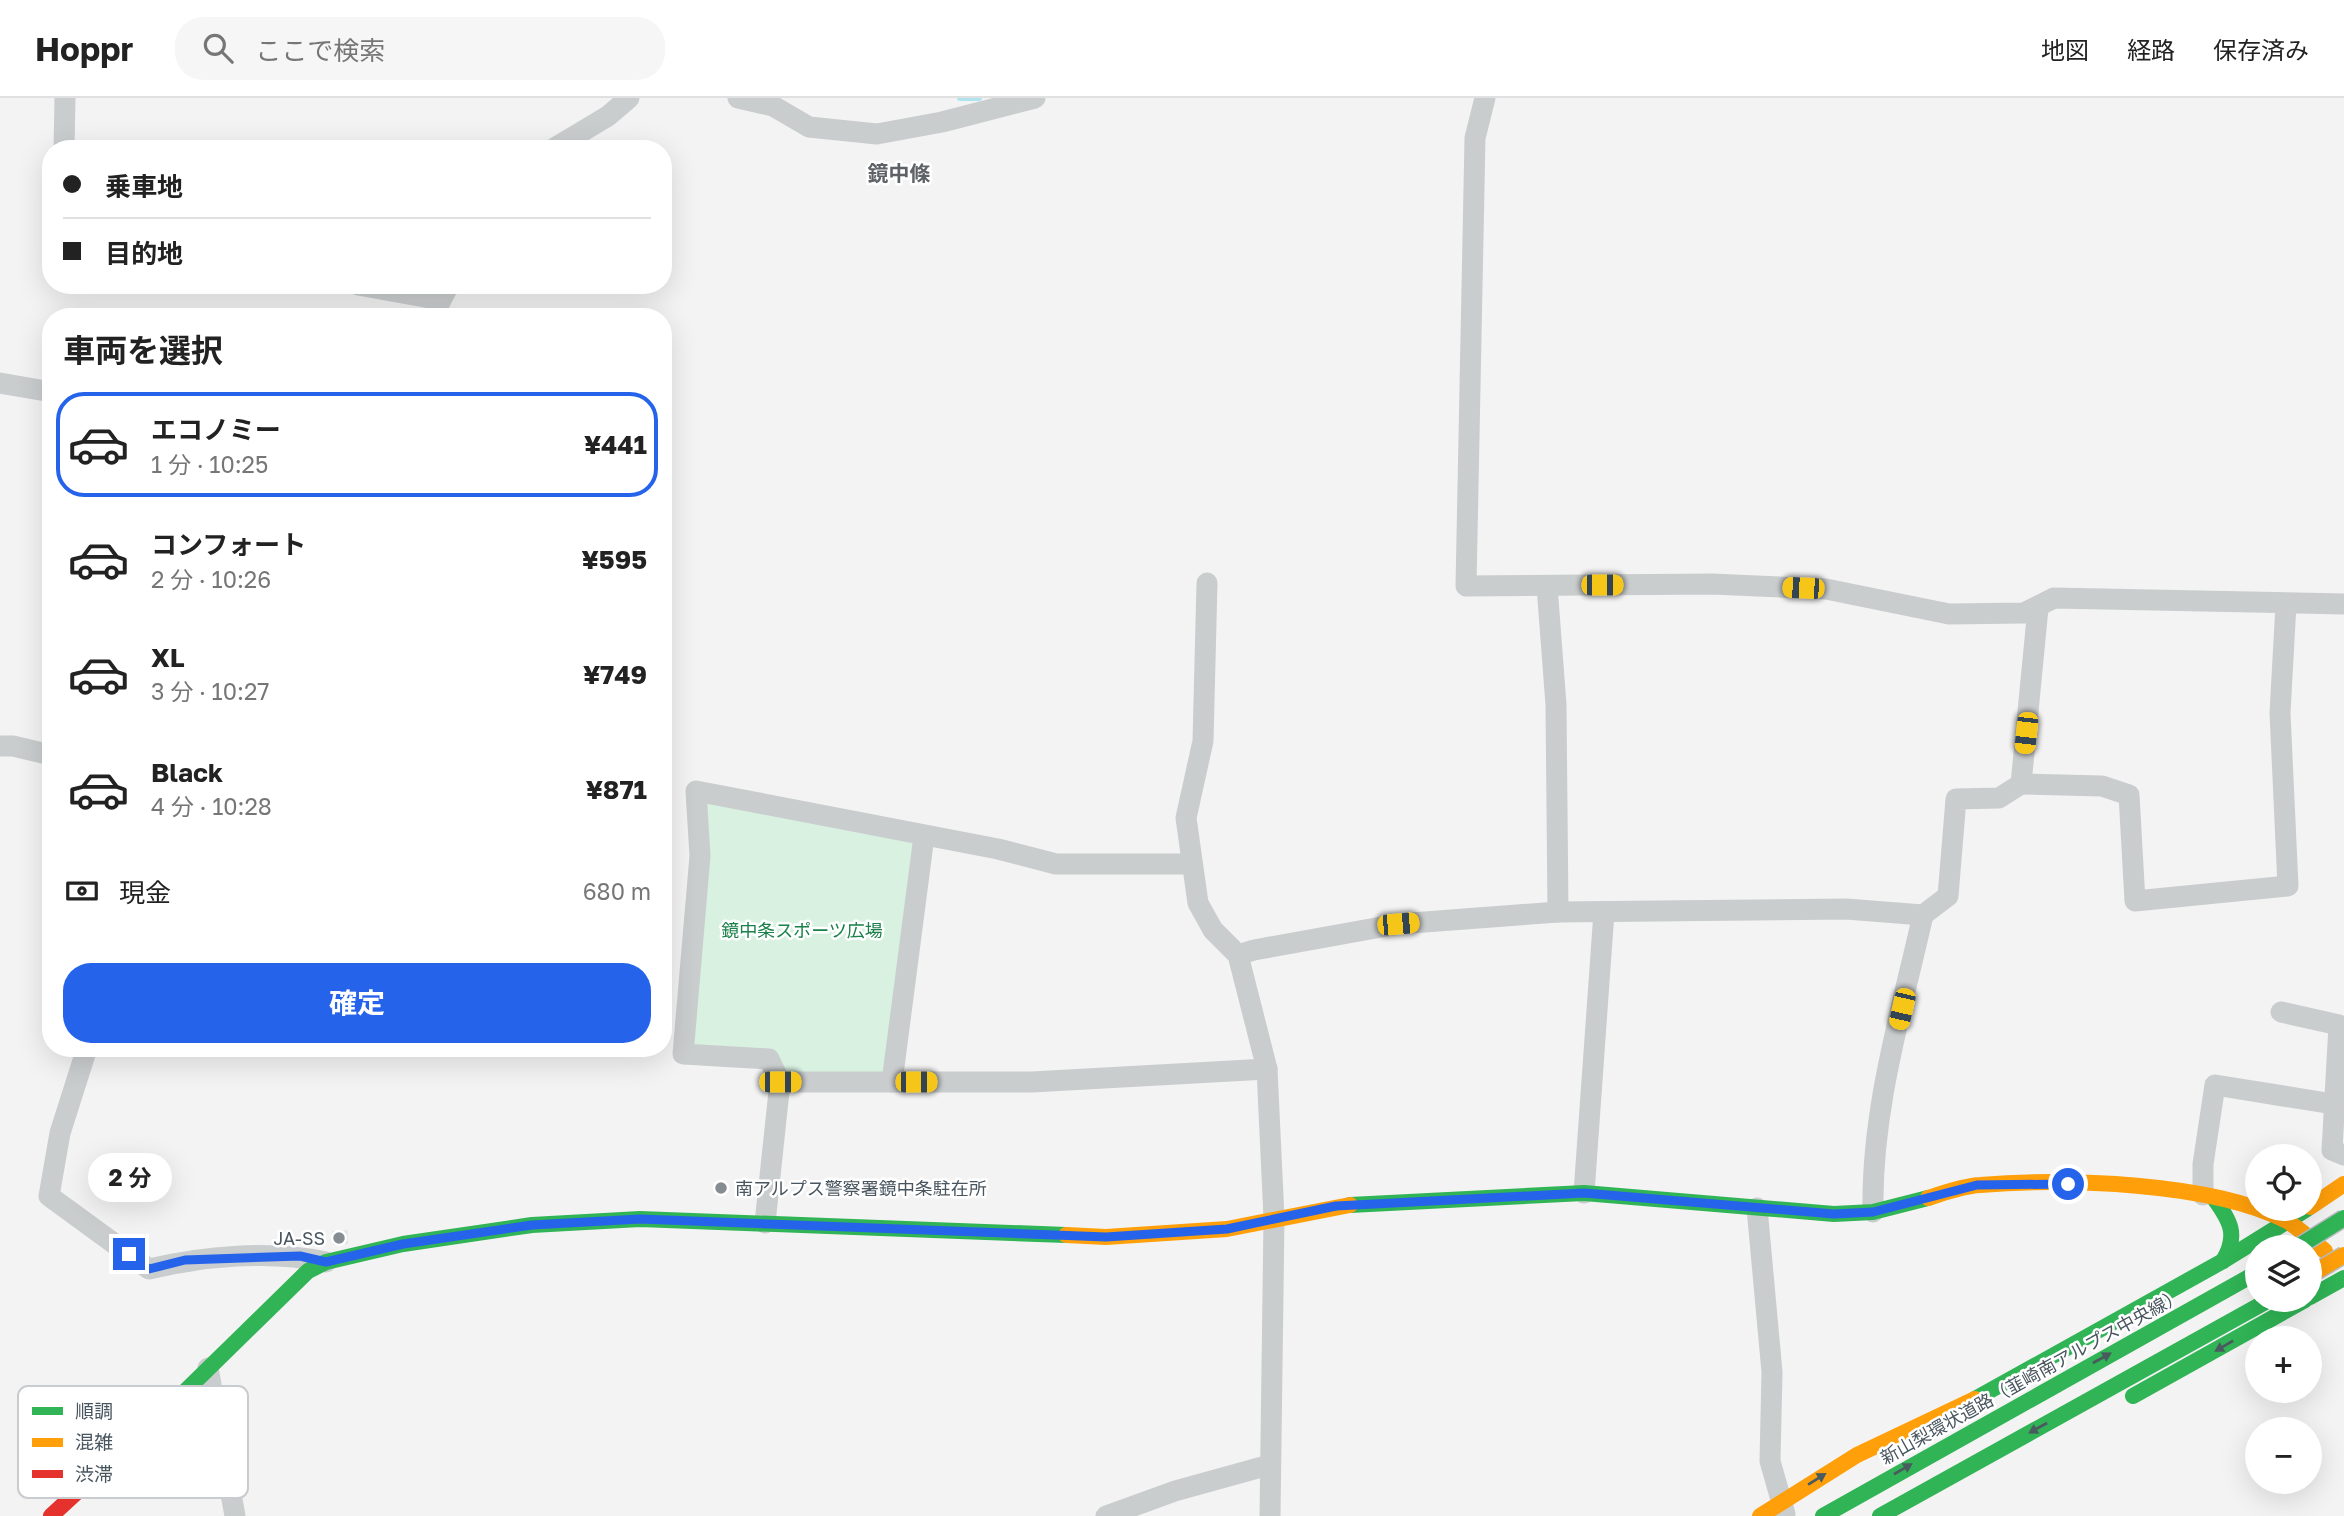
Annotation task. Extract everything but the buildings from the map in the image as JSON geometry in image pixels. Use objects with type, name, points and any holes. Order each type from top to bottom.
[{"type":"main road","points":[[190,1386],[289,1287],[326,1262],[403,1244],[532,1225],[640,1219],[1106,1237],[1227,1229],[1336,1206],[1584,1193],[1834,1214],[1873,1212],[1977,1185],[2049,1184],[2166,1188],[2244,1205],[2288,1222],[2344,1267]]},
{"type":"main road","points":[[2322,1199],[2344,1184]]},
{"type":"main road","points":[[2208,1196],[2230,1220],[2234,1234],[2233,1246],[2223,1261]]},
{"type":"main road","points":[[2317,1235],[2344,1218]]},
{"type":"main road","points":[[1760,1516],[1782,1509],[1857,1455],[1950,1413],[2288,1222]]},
{"type":"main road","points":[[2322,1268],[2344,1255]]},
{"type":"main road","points":[[2322,1290],[2344,1278]]},
{"type":"main road","name":"新山梨環状道路（韮崎南アルプス中央線）","points":[[1823,1516],[2245,1279]]},
{"type":"main road","points":[[1880,1516],[2247,1312]]},
{"type":"main road","points":[[1915,1516],[1982,1474],[2191,1365],[2284,1312]]},
{"type":"main road","points":[[51,1516],[72,1498]]},
{"type":"street","points":[[64,140],[65,98]]},
{"type":"street","points":[[568,140],[608,116],[629,98]]},
{"type":"street","points":[[738,98],[773,106],[809,127],[877,134],[942,122],[1035,98]]},
{"type":"street","points":[[1485,98],[1475,138],[1466,586],[1712,584],[1826,589],[1948,614],[2024,613],[2054,598],[2344,604]]},
{"type":"street","points":[[405,294],[441,301]]},
{"type":"street","points":[[0,383],[42,390]]},
{"type":"street","points":[[1207,583],[1203,741],[1186,818],[1190,864],[1198,903],[1213,930],[1238,955],[1267,1069],[1274,1218],[1270,1516]]},
{"type":"street","points":[[1547,586],[1556,705],[1558,912]]},
{"type":"street","points":[[1873,1212],[1872,1180],[1879,1109],[1923,915],[1948,896],[1956,799],[1999,798],[2021,784],[2102,786],[2129,794],[2134,901],[2288,886],[2280,713],[2286,604]]},
{"type":"street","points":[[2021,784],[2038,608]]},
{"type":"street","points":[[0,746],[42,753]]},
{"type":"street","points":[[765,1223],[780,1082],[769,1059],[683,1054],[700,856],[696,791],[998,849],[1056,864],[1190,864]]},
{"type":"street","points":[[892,1082],[924,836]]},
{"type":"street","points":[[1238,955],[1398,924],[1558,912],[1846,909],[1923,915]]},
{"type":"street","points":[[1584,1193],[1604,912]]},
{"type":"street","points":[[2281,1012],[2339,1025],[2332,1150],[2344,1155]]},
{"type":"street","points":[[84,1057],[60,1133],[49,1196],[149,1269],[198,1260],[300,1256],[326,1262]]},
{"type":"street","points":[[780,1082],[1032,1082],[1267,1069]]},
{"type":"street","points":[[2208,1196],[2203,1164],[2215,1085],[2333,1104]]},
{"type":"street","points":[[1757,1208],[1772,1372],[1770,1461],[1782,1509]]},
{"type":"street","points":[[208,1368],[211,1386]]},
{"type":"street","points":[[1106,1516],[1175,1491],[1269,1465]]},
{"type":"street","points":[[232,1498],[235,1516]]},
{"type":"green space","name":"鏡中条スポーツ広場","points":[[707,794],[924,836],[892,1082],[780,1082],[769,1059],[683,1054]]},
{"type":"waterway","points":[[960,98],[979,98]]},
{"type":"traffic: fast","points":[[1350,1205],[1584,1193],[1834,1214],[1873,1212],[1928,1198]]},
{"type":"traffic: fast","points":[[2213,1197],[2230,1228],[2231,1243],[2223,1261]]},
{"type":"traffic: fast","points":[[2317,1235],[2344,1218]]},
{"type":"traffic: fast","points":[[190,1386],[308,1271],[326,1262],[403,1244],[532,1225],[640,1219],[1066,1235]]},
{"type":"traffic: fast","points":[[1975,1399],[2223,1261],[2288,1221]]},
{"type":"traffic: fast","points":[[2322,1290],[2344,1278]]},
{"type":"traffic: fast","points":[[1823,1516],[2245,1279]]},
{"type":"traffic: fast","points":[[1880,1516],[2247,1312]]},
{"type":"traffic: fast","points":[[2133,1396],[2284,1312]]},
{"type":"traffic: slow","points":[[1928,1198],[1967,1187],[2014,1183],[2094,1183],[2179,1191],[2219,1198],[2287,1221],[2325,1251]]},
{"type":"traffic: slow","points":[[2322,1199],[2344,1184]]},
{"type":"traffic: slow","points":[[1066,1235],[1106,1237],[1227,1229],[1350,1205]]},
{"type":"traffic: slow","points":[[2322,1268],[2344,1255]]},
{"type":"traffic: slow","points":[[1760,1516],[1857,1455],[1975,1399]]},
{"type":"traffic: jam","points":[[51,1516],[70,1498]]},
{"type":"place","name":"南アルプス警察署鏡中条駐在所","points":[[721,1188]]},
{"type":"place","name":"JA-SS","points":[[339,1238]]},
{"type":"district","name":"鏡中條","points":[[899,173]]},
{"type":"route","points":[[129,1254],[149,1269],[185,1260],[300,1256],[326,1262],[403,1244],[532,1225],[640,1219],[1106,1237],[1227,1229],[1336,1206],[1584,1193],[1834,1214],[1873,1212],[1977,1185],[2068,1184]]}]
